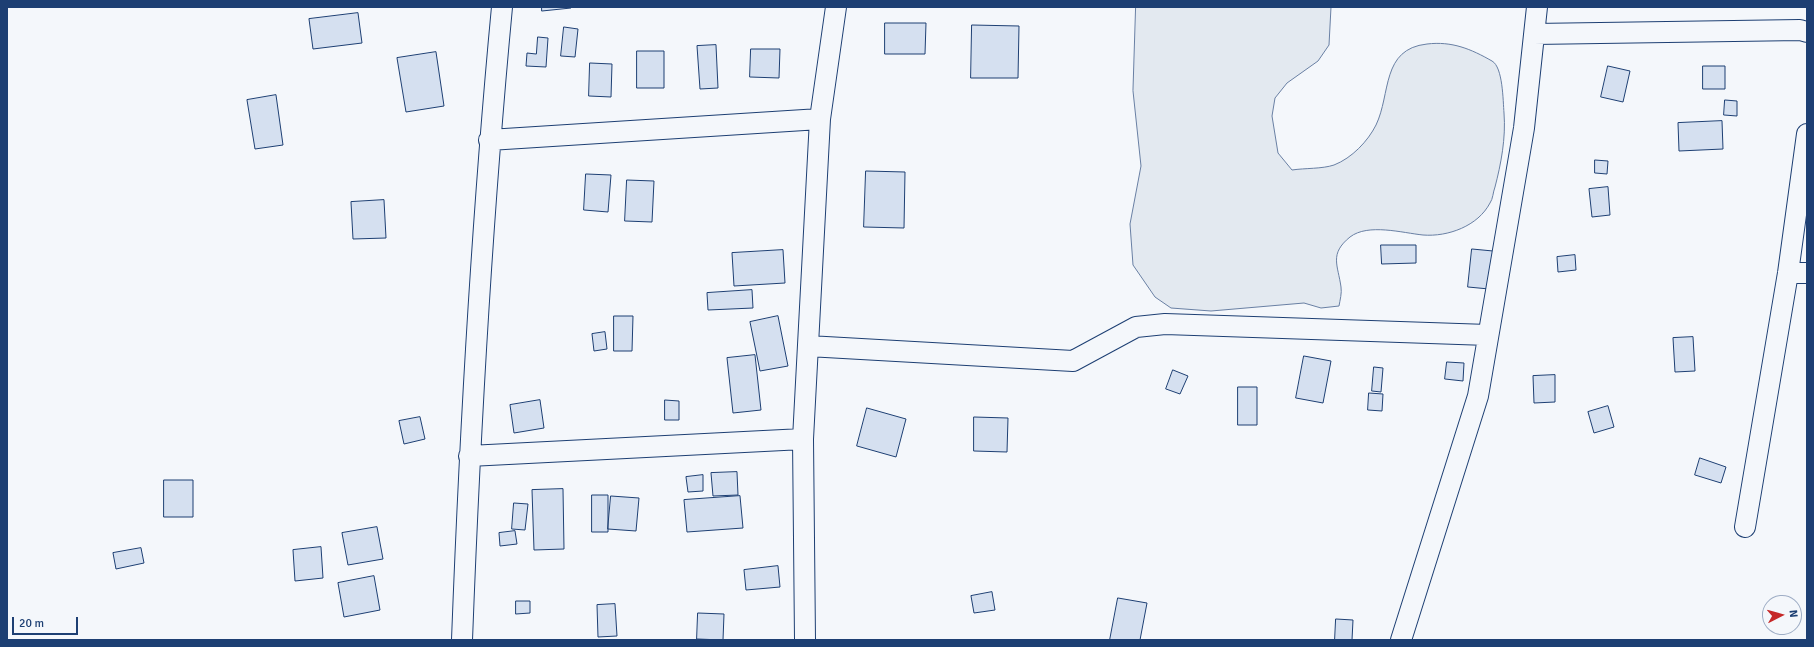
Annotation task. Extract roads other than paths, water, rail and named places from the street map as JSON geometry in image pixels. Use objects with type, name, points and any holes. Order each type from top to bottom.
[{"type":"street","points":[[462,640],[469,456],[489,140],[502,7]]},
{"type":"street","points":[[805,640],[803,439],[820,119],[836,7]]},
{"type":"street","points":[[1401,640],[1478,396],[1524,128],[1537,7]]},
{"type":"street","points":[[1534,34],[1800,30],[1807,32]]},
{"type":"street","points":[[489,140],[820,119]]},
{"type":"street","points":[[1744,526],[1798,273],[1807,134]]},
{"type":"street","points":[[808,346],[1073,361],[1136,327],[1165,324],[1488,335]]},
{"type":"street","points":[[469,456],[803,439]]}]
